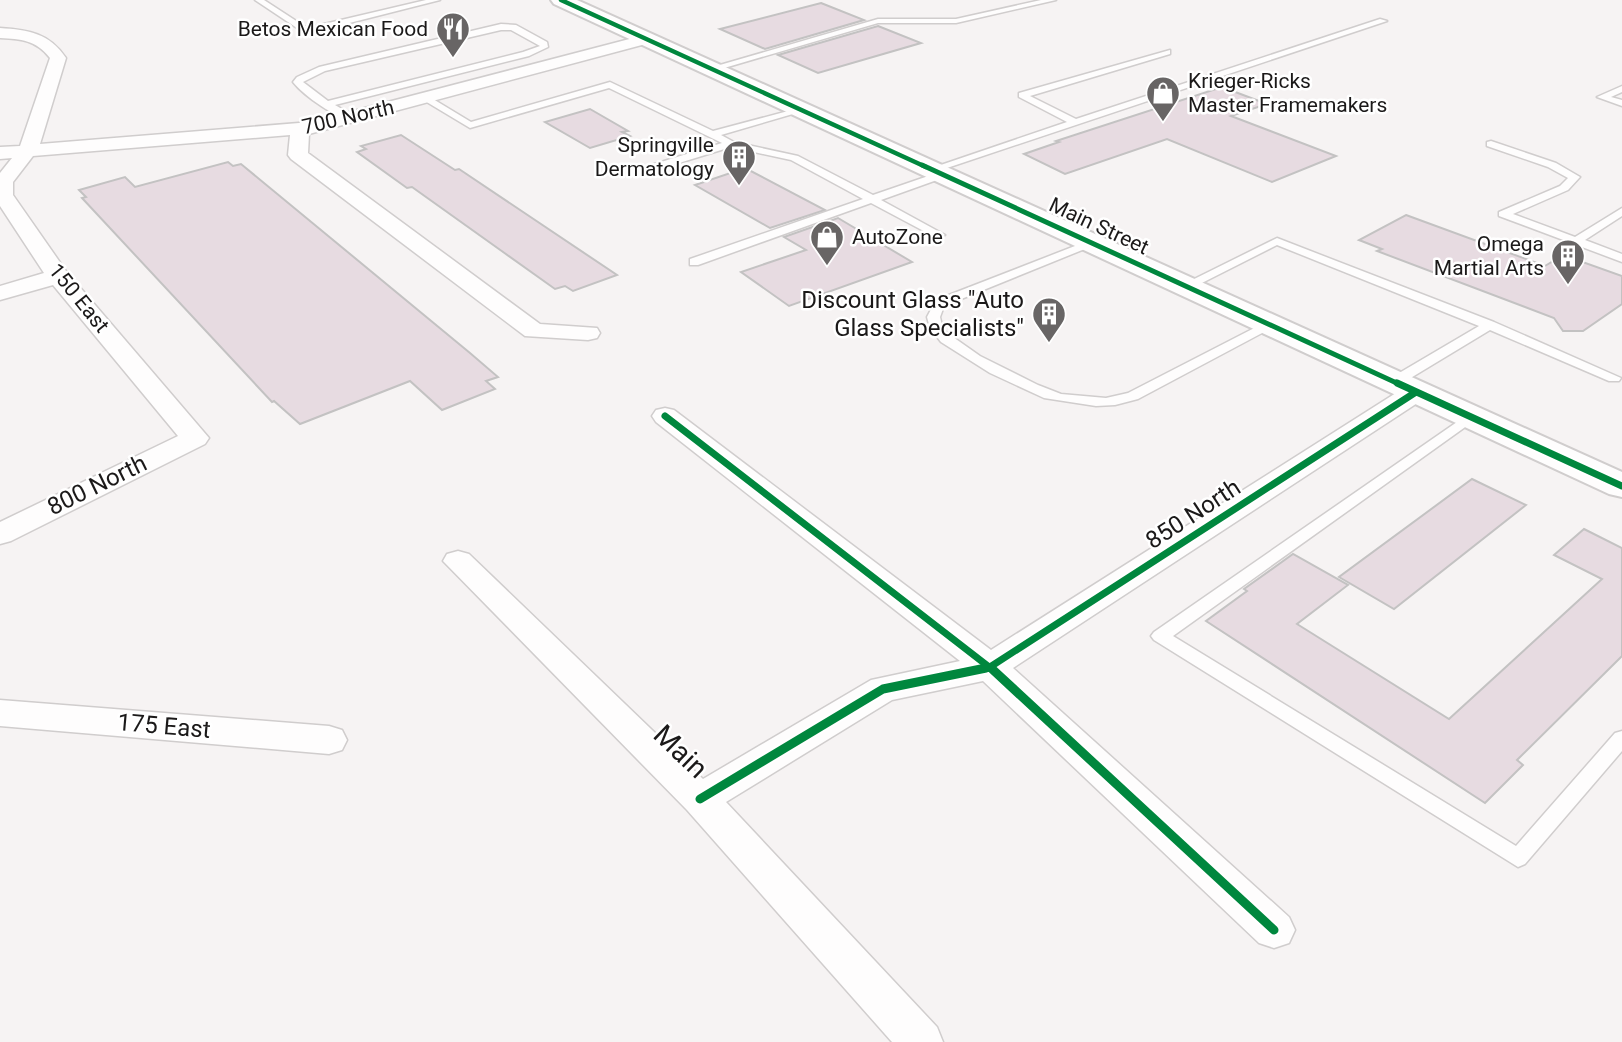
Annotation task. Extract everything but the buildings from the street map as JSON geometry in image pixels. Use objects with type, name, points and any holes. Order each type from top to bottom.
[{"type":"main road","name":"Main Street","points":[[561,0],[1622,486]]},
{"type":"street","name":"150 East","points":[[0,33],[30,35],[47,42],[58,58],[28,150],[3,182],[3,195],[58,276],[195,438]]},
{"type":"street","name":"700 North","points":[[0,153],[300,129],[351,118],[646,39]]},
{"type":"street","points":[[300,129],[298,155],[534,331],[588,333]]},
{"type":"street","points":[[0,293],[58,276]]},
{"type":"street","name":"850 North","points":[[990,667],[1405,387]]},
{"type":"street","points":[[665,416],[990,667],[1274,930]]},
{"type":"street","name":"800 North","points":[[0,534],[195,438]]},
{"type":"street","name":"Main","points":[[458,561],[701,799],[921,1042]]},
{"type":"street","points":[[701,799],[883,689],[990,667]]},
{"type":"street","name":"175 East","points":[[0,713],[329,740]]},
{"type":"lane","points":[[260,0],[306,31],[436,0]]},
{"type":"lane","points":[[711,69],[878,21],[956,21],[1052,0]]},
{"type":"lane","points":[[694,262],[873,200],[939,171],[1076,123],[1383,21]]},
{"type":"lane","points":[[328,104],[537,50],[544,44],[513,27],[501,27],[335,65],[300,79],[298,82],[302,87],[328,104],[351,118]]},
{"type":"lane","points":[[1076,123],[1023,95],[1167,52]]},
{"type":"lane","points":[[466,69],[487,82]]},
{"type":"lane","points":[[425,98],[470,125],[610,85],[731,144],[794,158],[939,235]]},
{"type":"lane","points":[[1622,89],[1602,97],[1622,103]]},
{"type":"lane","points":[[712,135],[800,108]]},
{"type":"lane","points":[[649,169],[731,144]]},
{"type":"lane","points":[[1491,145],[1575,177],[1564,188],[1503,214],[1622,258]]},
{"type":"lane","points":[[1576,241],[1622,211]]},
{"type":"lane","points":[[1186,286],[1278,241],[1619,378]]},
{"type":"lane","points":[[1093,243],[940,303],[933,314],[937,332],[957,348],[1040,393],[1058,398],[1103,402],[1133,396],[1271,325]]},
{"type":"lane","points":[[1405,387],[1489,325]]},
{"type":"lane","points":[[1470,417],[1160,636],[1518,858],[1622,738]]},
{"type":"cycle path","points":[[561,0],[1622,486]]},
{"type":"cycle path","points":[[700,799],[883,689],[990,667],[1416,392]]},
{"type":"cycle path","points":[[665,416],[990,667],[1274,930]]},
{"type":"place","name":"Betos Mexican Food","points":[[453,59]]},
{"type":"place","name":"Krieger-Ricks Master Framemakers","points":[[1163,123]]},
{"type":"place","name":"Springville Dermatology","points":[[739,187]]},
{"type":"place","name":"AutoZone","points":[[827,267]]},
{"type":"place","name":"Omega Martial Arts","points":[[1568,286]]},
{"type":"place","name":"Discount Glass \"Auto Glass Specialists\"","points":[[1049,344]]}]
